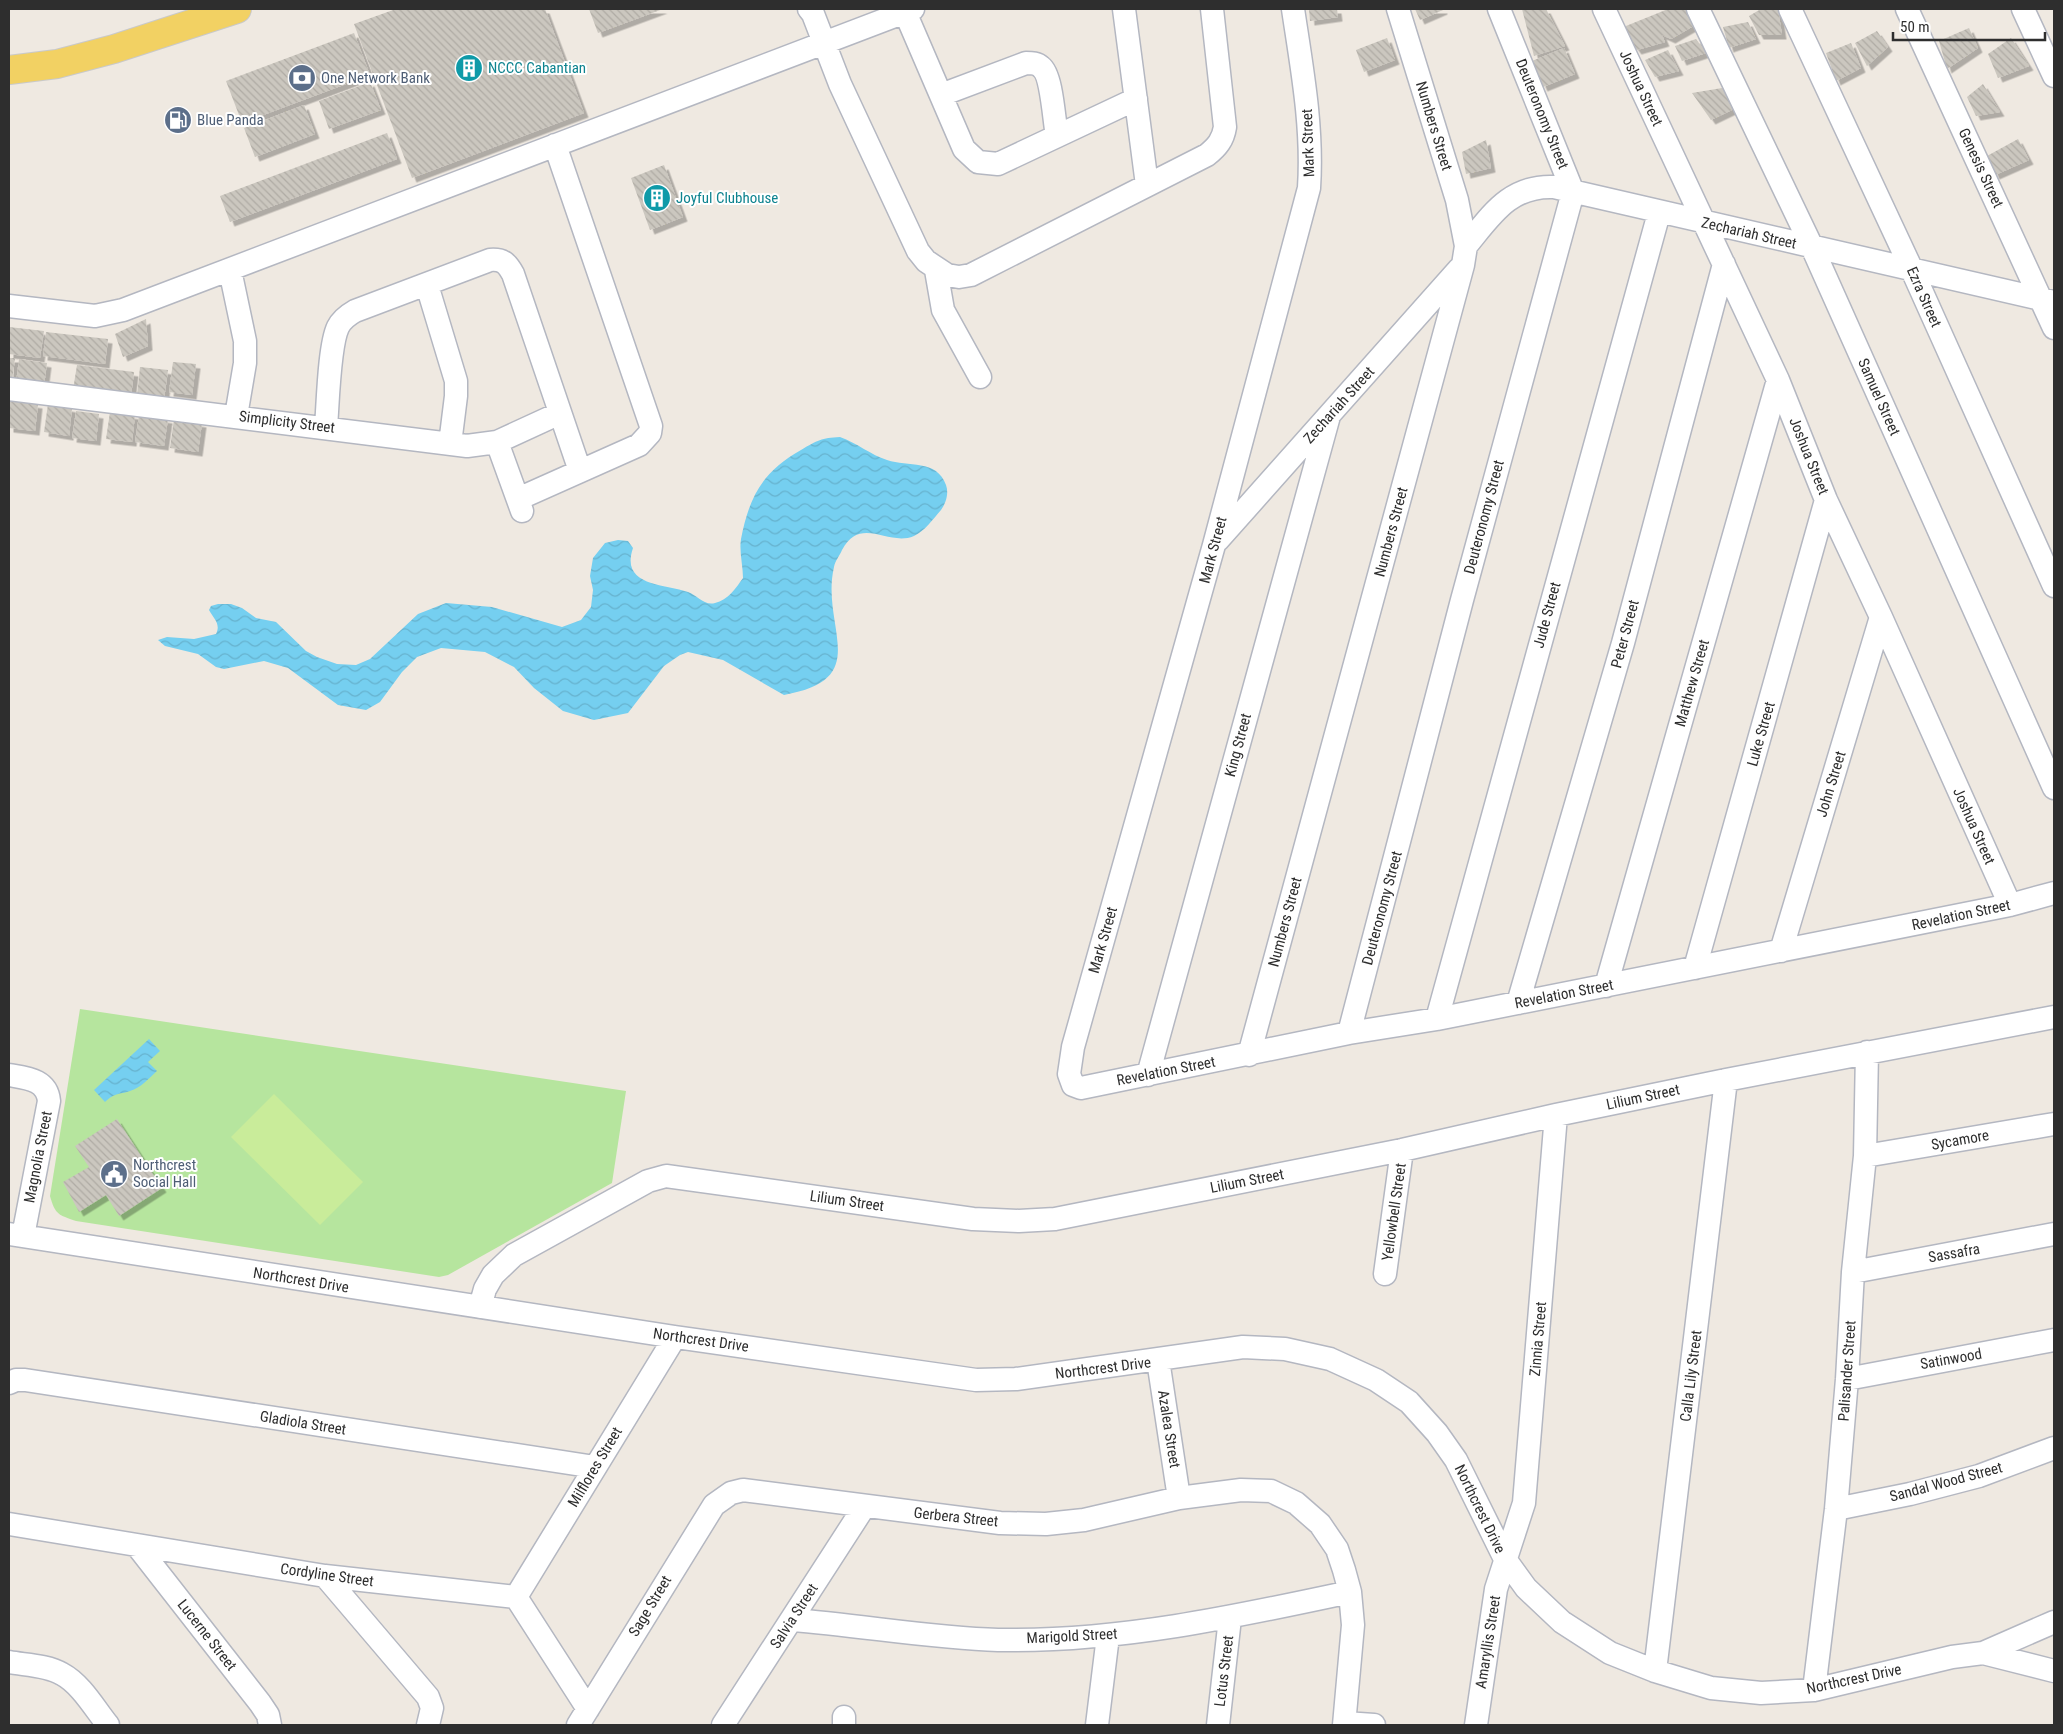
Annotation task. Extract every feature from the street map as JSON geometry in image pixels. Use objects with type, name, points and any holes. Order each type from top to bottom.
[{"type":"main road","points":[[9,70],[57,64],[114,49],[238,9]]},
{"type":"street","points":[[1124,9],[1147,185]]},
{"type":"street","points":[[812,10],[858,127],[914,242],[926,261],[936,270],[947,275],[959,277],[971,275],[1207,155],[1214,149],[1224,135],[1225,127],[1212,9]]},
{"type":"street","name":"Mark Street","points":[[1073,1085],[1069,1074],[1073,1047],[1214,545],[1309,188],[1310,126],[1293,9]]},
{"type":"street","name":"Numbers Street","points":[[1249,1055],[1464,256],[1457,200],[1398,9]]},
{"type":"street","name":"Deuteronomy Street","points":[[1349,1033],[1462,600],[1573,192],[1499,9]]},
{"type":"street","name":"Joshua Street","points":[[1604,9],[1778,380],[1826,500],[1881,617],[2010,905]]},
{"type":"street","name":"Samuel Street","points":[[1698,9],[1812,247],[2054,788]]},
{"type":"street","name":"Ezra Street","points":[[1790,9],[1912,270],[2054,586]]},
{"type":"street","name":"Genesis Street","points":[[1907,9],[2048,301],[2054,328]]},
{"type":"street","points":[[2023,9],[2054,76]]},
{"type":"street","points":[[9,306],[95,316],[123,310],[909,10],[941,95],[964,148],[978,162],[998,164],[1136,99]]},
{"type":"street","points":[[941,95],[1026,63],[1034,63],[1041,66],[1048,78],[1057,136]]},
{"type":"street","points":[[497,442],[520,506],[580,472],[639,445],[650,433],[651,426],[555,144]]},
{"type":"street","name":"Zechariah Street","points":[[1214,545],[1329,416],[1464,256],[1494,211],[1523,190],[1540,187],[1573,192],[2048,301]]},
{"type":"street","name":"Jude Street","points":[[1437,1019],[1660,213]]},
{"type":"street","points":[[326,427],[334,340],[338,326],[355,311],[490,260],[505,262],[513,274],[580,472]]},
{"type":"street","name":"Peter Street","points":[[1518,1003],[1623,643],[1724,264]]},
{"type":"street","points":[[230,270],[245,341],[245,362],[236,416]]},
{"type":"street","points":[[936,270],[943,310],[980,377]]},
{"type":"street","points":[[426,285],[456,381],[450,444]]},
{"type":"street","name":"Matthew Street","points":[[1606,986],[1778,380]]},
{"type":"street","name":"Simplicity Street","points":[[9,389],[326,427],[450,444],[482,445],[497,442],[560,413]]},
{"type":"street","name":"King Street","points":[[1148,1075],[1329,416]]},
{"type":"street","name":"Luke Street","points":[[1695,968],[1826,500]]},
{"type":"street","name":"John Street","points":[[1780,951],[1881,617]]},
{"type":"street","name":"Revelation Street","points":[[1073,1085],[1081,1088],[1349,1033],[1437,1019],[1606,986],[2010,905],[2054,893]]},
{"type":"street","name":"Lilium Street","points":[[480,1307],[484,1289],[493,1275],[514,1254],[648,1182],[666,1176],[973,1219],[1020,1221],[1055,1219],[1402,1150],[1556,1115],[1726,1080],[2054,1017]]},
{"type":"street","name":"Palisander Street","points":[[1814,1690],[1836,1509],[1847,1378],[1853,1272],[1865,1156],[1868,1052]]},
{"type":"street","name":"Magnolia Street","points":[[9,1075],[31,1078],[45,1087],[48,1092],[49,1101],[16,1235]]},
{"type":"street","name":"Calla Lily Street","points":[[1655,1671],[1726,1080]]},
{"type":"street","name":"Zinnia Street","points":[[1505,1560],[1524,1503],[1556,1115]]},
{"type":"street","name":"Sycamore","points":[[1865,1156],[2054,1124]]},
{"type":"street","name":"Yellowbell Street","points":[[1385,1274],[1402,1150]]},
{"type":"street","name":"Sassafra","points":[[1853,1272],[2054,1234]]},
{"type":"street","name":"Northcrest Drive","points":[[16,1235],[480,1307],[976,1380],[1016,1379],[1243,1347],[1285,1349],[1330,1359],[1376,1380],[1409,1402],[1438,1433],[1456,1460],[1505,1560],[1526,1588],[1562,1622],[1610,1653],[1655,1671],[1711,1688],[1761,1693],[1814,1690],[1952,1657],[1983,1653],[2033,1664],[2054,1671]]},
{"type":"street","name":"Milflores Street","points":[[516,1597],[675,1336]]},
{"type":"street","name":"Satinwood","points":[[1847,1378],[2054,1340]]},
{"type":"street","name":"Azalea Street","points":[[1158,1360],[1179,1498]]},
{"type":"street","name":"Gladiola Street","points":[[10,1383],[25,1380],[595,1467]]},
{"type":"street","name":"Sandal Wood Street","points":[[1836,1509],[1910,1494],[1979,1476],[2054,1448]]},
{"type":"street","name":"Gerbera Street","points":[[731,1493],[743,1490],[1000,1523],[1046,1524],[1084,1520],[1179,1498],[1241,1490],[1271,1492],[1296,1503],[1320,1524],[1337,1549],[1350,1592],[1353,1625],[1346,1682],[1345,1724]]},
{"type":"street","name":"Sage Street","points":[[583,1717],[714,1505],[731,1493]]},
{"type":"street","name":"Salvia Street","points":[[723,1725],[864,1507]]},
{"type":"street","name":"Cordyline Street","points":[[9,1524],[138,1547],[325,1576],[516,1597]]},
{"type":"street","name":"Lucerne Street","points":[[138,1547],[260,1703],[268,1715],[270,1725]]},
{"type":"street","name":"Amaryllis Street","points":[[1476,1725],[1493,1607],[1505,1560]]},
{"type":"street","points":[[325,1576],[428,1697],[432,1708],[428,1725]]},
{"type":"street","name":"Marigold Street","points":[[791,1620],[998,1640],[1108,1636],[1230,1618],[1350,1592]]},
{"type":"street","points":[[516,1597],[583,1717]]},
{"type":"street","name":"Lotus Street","points":[[1218,1725],[1230,1618]]},
{"type":"street","points":[[1983,1653],[2054,1622]]},
{"type":"street","points":[[1097,1725],[1108,1636]]},
{"type":"street","points":[[9,1662],[43,1667],[62,1674],[77,1686],[97,1720]]},
{"type":"street","points":[[1345,1724],[1374,1725]]},
{"type":"green space","points":[[80,1009],[626,1091],[612,1183],[448,1275],[439,1277],[76,1221],[58,1213],[50,1196]]},
{"type":"green space","points":[[274,1094],[363,1182],[320,1225],[231,1137]]},
{"type":"water","points":[[840,437],[887,460],[921,465],[936,471],[946,485],[947,495],[941,510],[925,528],[914,536],[894,538],[866,533],[849,540],[835,565],[832,589],[838,648],[836,663],[828,677],[812,687],[784,695],[723,660],[688,652],[664,666],[628,713],[594,720],[563,711],[534,688],[514,667],[485,652],[441,648],[417,657],[402,672],[380,702],[366,710],[338,705],[288,668],[264,661],[224,669],[216,667],[198,654],[165,646],[158,640],[167,637],[194,639],[216,634],[218,627],[209,610],[211,606],[218,604],[231,604],[242,608],[256,618],[276,622],[306,651],[337,664],[356,665],[370,659],[418,614],[446,603],[492,607],[562,627],[581,620],[591,607],[593,590],[590,576],[593,558],[605,543],[618,540],[628,541],[633,548],[631,560],[633,570],[638,577],[656,585],[691,593],[704,602],[715,603],[728,596],[743,578],[741,539],[744,524],[753,498],[767,476],[788,458],[812,444],[824,439]]},
{"type":"water","points":[[149,1039],[160,1051],[148,1062],[157,1071],[138,1088],[115,1095],[105,1102],[94,1090]]},
{"type":"building","name":"NCCC Cabantian","points":[[396,9],[545,9],[584,113],[412,178],[354,24]]},
{"type":"building","points":[[589,9],[663,9],[598,33]]},
{"type":"building","points":[[1309,9],[1337,9],[1338,17],[1310,21]]},
{"type":"building","points":[[1415,9],[1443,9],[1443,10],[1420,20]]},
{"type":"building","points":[[1522,9],[1546,9],[1565,46],[1534,56]]},
{"type":"building","points":[[1668,9],[1689,9],[1697,24],[1671,39],[1662,35],[1665,42],[1637,50],[1621,28]]},
{"type":"building","points":[[1761,9],[1778,9],[1782,35],[1759,35],[1749,16]]},
{"type":"building","points":[[1748,22],[1756,39],[1729,48],[1723,27]]},
{"type":"building","points":[[1969,28],[1978,48],[1947,69],[1939,41]]},
{"type":"building","points":[[1877,31],[1888,47],[1867,66],[1855,43]]},
{"type":"building","points":[[354,33],[370,75],[242,123],[226,81]]},
{"type":"building","points":[[1387,38],[1395,60],[1364,72],[1356,50]]},
{"type":"building","points":[[2011,38],[2029,66],[1998,78],[1988,54]]},
{"type":"building","points":[[1696,39],[1706,53],[1682,61],[1675,46]]},
{"type":"building","points":[[1851,43],[1861,68],[1836,81],[1826,53]]},
{"type":"building","points":[[1564,48],[1575,74],[1543,87],[1532,61]]},
{"type":"building","points":[[1668,50],[1679,71],[1655,77],[1645,60]]},
{"type":"building","points":[[370,82],[381,110],[329,129],[319,101]]},
{"type":"building","points":[[1983,84],[2000,112],[1976,116],[1967,97]]},
{"type":"building","points":[[1722,88],[1738,107],[1711,120],[1692,93]]},
{"type":"building","points":[[304,105],[315,134],[255,157],[244,128]]},
{"type":"building","points":[[387,133],[397,159],[230,222],[220,196]]},
{"type":"building","points":[[2018,139],[2029,160],[1995,175],[1987,156]]},
{"type":"building","points":[[1486,140],[1491,168],[1466,174],[1462,152]]},
{"type":"building","name":"Joyful Clubhouse","points":[[664,165],[683,217],[650,230],[631,178]]},
{"type":"building","points":[[146,319],[148,346],[123,357],[115,334]]},
{"type":"building","points":[[9,327],[44,331],[40,358],[9,354]]},
{"type":"building","points":[[46,332],[108,339],[105,364],[43,356]]},
{"type":"building","points":[[9,358],[15,358],[12,382],[9,382]]},
{"type":"building","points":[[19,359],[47,363],[44,386],[16,383]]},
{"type":"building","points":[[173,362],[196,364],[192,395],[169,392]]},
{"type":"building","points":[[77,365],[134,372],[131,396],[73,390]]},
{"type":"building","points":[[140,367],[168,370],[164,400],[137,396]]},
{"type":"building","points":[[9,400],[38,404],[35,431],[9,428]]},
{"type":"building","points":[[48,404],[72,408],[69,436],[44,432]]},
{"type":"building","points":[[76,411],[99,414],[96,441],[72,438]]},
{"type":"building","points":[[110,412],[135,415],[132,442],[106,439]]},
{"type":"building","points":[[139,415],[168,419],[164,446],[135,442]]},
{"type":"building","points":[[174,419],[202,423],[198,452],[170,448]]},
{"type":"building","name":"Northcrest Social Hall","points":[[117,1119],[162,1188],[119,1216],[106,1195],[79,1212],[63,1182],[89,1167],[75,1146]]},
{"type":"place","name":"NCCC Cabantian","points":[[469,68]]},
{"type":"place","name":"One Network Bank","points":[[302,78]]},
{"type":"place","name":"Blue Panda","points":[[178,120]]},
{"type":"place","name":"Joyful Clubhouse","points":[[657,198]]},
{"type":"place","name":"Northcrest Social Hall","points":[[114,1174]]}]
